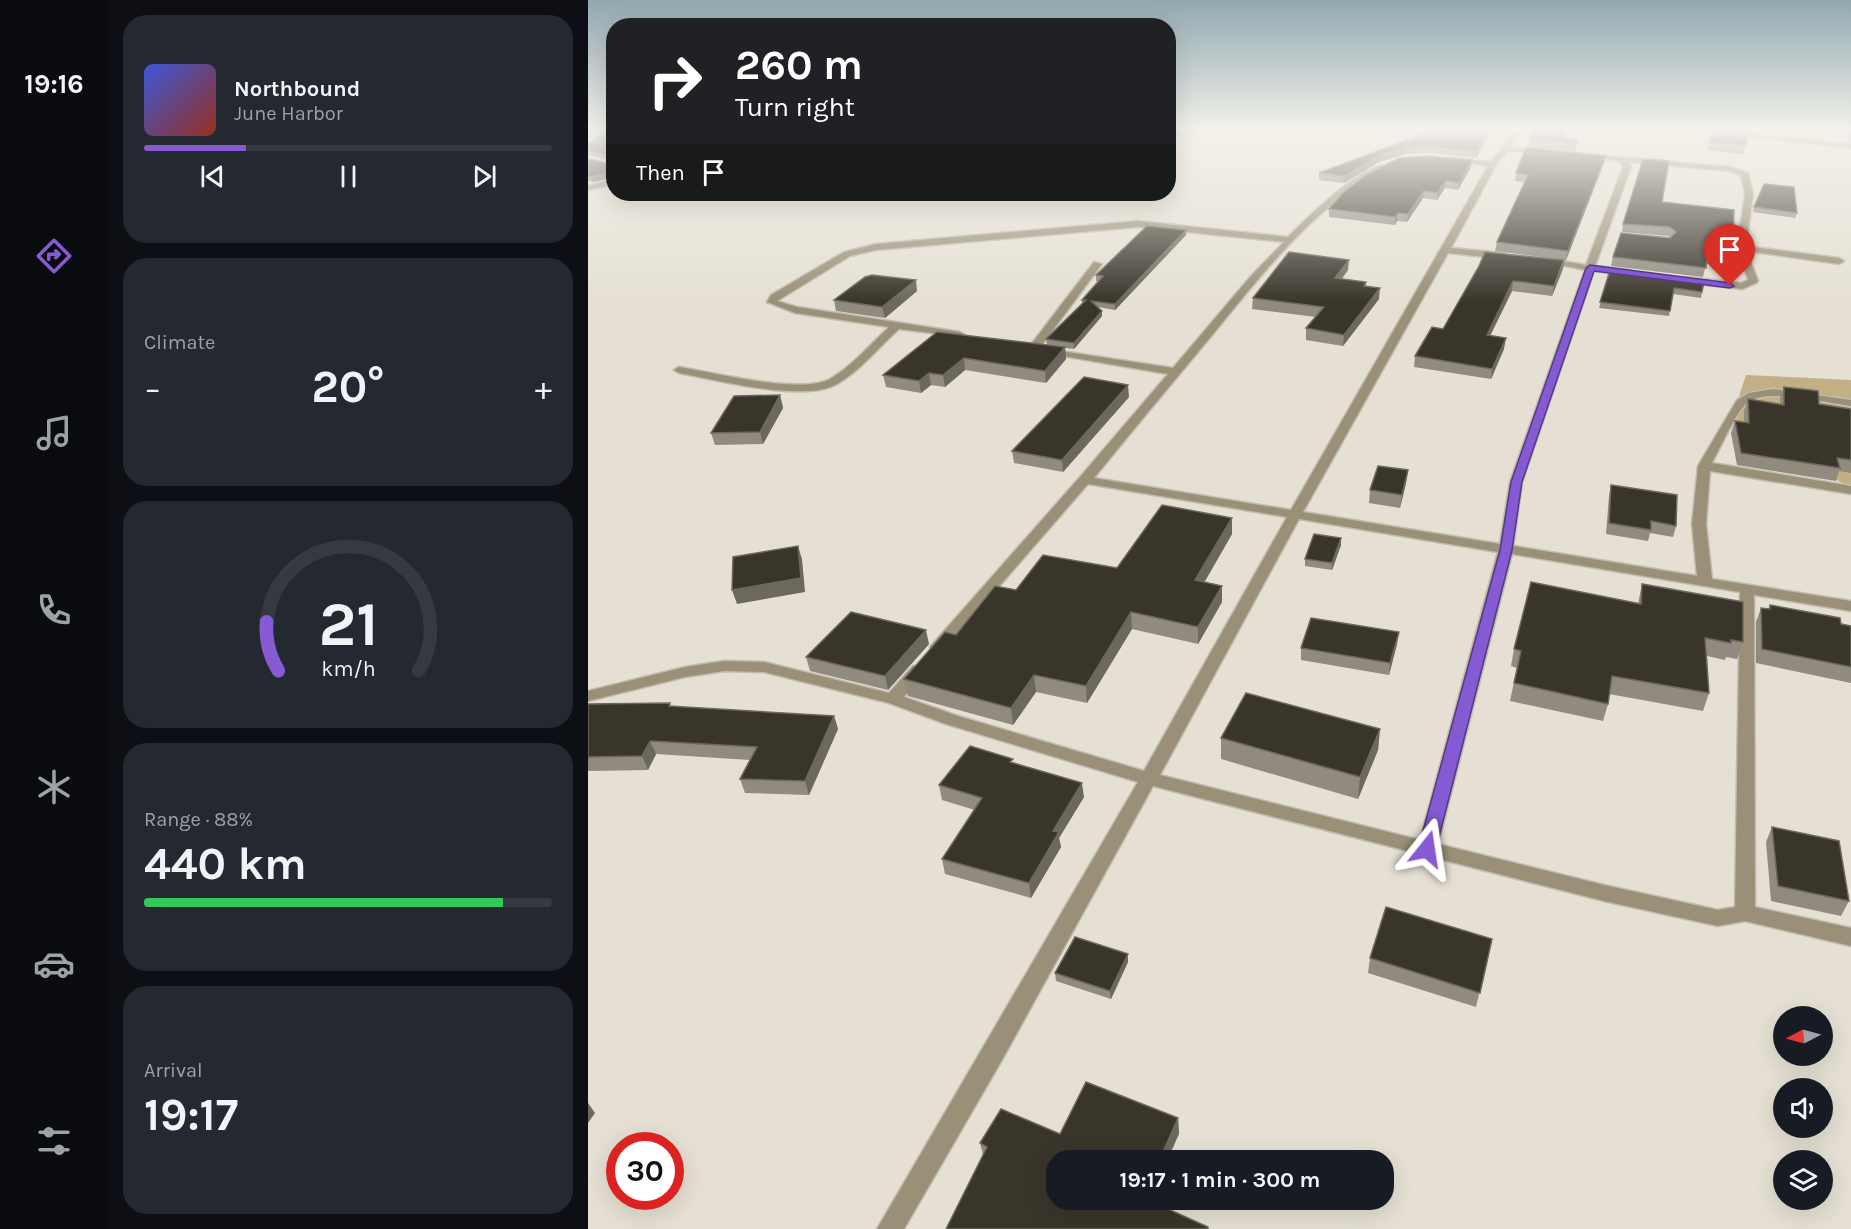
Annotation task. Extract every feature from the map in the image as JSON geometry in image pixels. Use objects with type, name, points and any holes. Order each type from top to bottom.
[{"type":"street","points":[[893,699],[1085,480],[1254,278],[1317,212],[1349,187]]},
{"type":"street","points":[[890,1229],[975,1088],[1480,187]]},
{"type":"street","points":[[1427,849],[1506,550],[1516,482],[1590,268],[1591,259],[1620,187]]},
{"type":"street","points":[[1672,278],[1730,286],[1749,284],[1753,281],[1741,248],[1749,194],[1748,187]]},
{"type":"street","points":[[965,336],[795,310],[772,302],[774,297],[847,254],[876,247],[1138,224],[1290,240]]},
{"type":"street","points":[[1602,235],[1613,236]]},
{"type":"street","points":[[1741,248],[1839,261]]},
{"type":"street","points":[[1446,250],[1511,257]]},
{"type":"street","points":[[1533,260],[1637,274]]},
{"type":"street","points":[[1034,348],[1097,264]]},
{"type":"street","points":[[679,370],[791,387],[827,385],[897,325]]},
{"type":"street","points":[[1022,346],[1175,372]]},
{"type":"street","points":[[1705,582],[1699,524],[1704,466],[1741,402],[1753,395],[1773,392],[1851,403]]},
{"type":"street","points":[[1704,466],[1851,489]]},
{"type":"street","points":[[1085,480],[1851,606]]},
{"type":"street","points":[[1745,914],[1747,588]]},
{"type":"street","points":[[588,696],[652,679],[724,666],[764,667],[893,699],[952,720],[1150,779],[1604,893],[1718,918],[1745,914],[1851,937]]},
{"type":"shaded area","points":[[1746,375],[1851,380],[1851,488],[1731,421]]},
{"type":"building","points":[[1350,187],[1441,187],[1437,193],[1424,191],[1408,214],[1398,213],[1395,217],[1329,209]]},
{"type":"building","points":[[1522,187],[1593,187],[1568,251],[1497,242]]},
{"type":"building","points":[[1634,187],[1665,187],[1662,202],[1734,210],[1733,257],[1707,256],[1706,268],[1613,257],[1621,233],[1670,238],[1676,232],[1670,227],[1623,224]]},
{"type":"building","points":[[1763,187],[1794,187],[1797,213],[1754,207]]},
{"type":"building","points":[[1147,226],[1186,230],[1115,304],[1091,301],[1102,311],[1074,343],[1046,339],[1086,300],[1082,300],[1103,276],[1096,275]]},
{"type":"building","points":[[1289,252],[1349,260],[1335,278],[1366,282],[1364,286],[1380,288],[1344,335],[1306,328],[1324,307],[1253,298]]},
{"type":"building","points":[[1485,252],[1564,260],[1554,286],[1513,281],[1487,335],[1506,338],[1492,369],[1415,356],[1432,327],[1443,329]]},
{"type":"building","points":[[1610,270],[1704,282],[1702,292],[1674,288],[1670,311],[1600,302]]},
{"type":"building","points":[[872,275],[916,280],[882,307],[834,300],[865,277]]},
{"type":"building","points":[[937,332],[1065,347],[1045,371],[964,358],[943,375],[929,373],[919,381],[883,375]]},
{"type":"building","points":[[1084,377],[1128,385],[1062,460],[1012,451]]},
{"type":"building","points":[[1784,387],[1818,391],[1819,404],[1851,409],[1851,460],[1837,458],[1840,468],[1741,453],[1735,421],[1749,423],[1748,399],[1784,405]]},
{"type":"building","points":[[780,395],[760,432],[711,433],[734,396]]},
{"type":"building","points":[[1378,466],[1408,470],[1402,495],[1370,490]]},
{"type":"building","points":[[1611,485],[1677,495],[1676,526],[1651,521],[1651,530],[1609,523]]},
{"type":"building","points":[[1162,505],[1232,518],[1195,580],[1222,586],[1198,627],[1131,612],[1086,686],[1034,675],[1011,708],[904,679],[945,632],[956,635],[995,586],[1016,590],[1043,555],[1117,568]]},
{"type":"building","points":[[1314,534],[1341,538],[1332,563],[1305,559]]},
{"type":"building","points":[[798,546],[801,578],[732,590],[733,557]]},
{"type":"building","points":[[1531,582],[1641,604],[1642,584],[1743,602],[1743,642],[1731,640],[1731,643],[1705,638],[1709,693],[1612,676],[1608,704],[1514,683],[1521,651],[1514,649]]},
{"type":"building","points":[[1770,605],[1840,618],[1841,624],[1851,626],[1851,667],[1762,649],[1761,608],[1770,609]]},
{"type":"building","points":[[851,612],[926,630],[885,676],[806,657]]},
{"type":"building","points":[[1311,618],[1399,632],[1390,663],[1301,648]]},
{"type":"building","points":[[1246,693],[1380,729],[1360,777],[1221,738]]},
{"type":"building","points":[[670,703],[669,706],[834,716],[805,781],[740,779],[757,747],[650,741],[642,756],[588,757],[588,704]]},
{"type":"building","points":[[970,746],[1013,759],[1010,762],[1082,783],[1053,831],[1059,832],[1029,883],[942,859],[982,798],[939,785]]},
{"type":"building","points":[[1772,827],[1839,841],[1849,901],[1778,886]]},
{"type":"building","points":[[1386,907],[1492,939],[1480,993],[1370,958]]},
{"type":"building","points":[[1075,937],[1128,954],[1110,991],[1055,973]]},
{"type":"building","points":[[1086,1082],[1178,1118],[1164,1150],[1046,1150],[1046,1210],[1170,1210],[1208,1229],[946,1229],[987,1147],[980,1143],[1001,1109],[1060,1134]]},
{"type":"route","points":[[1427,849],[1506,550],[1516,482],[1590,268],[1730,286]]}]
